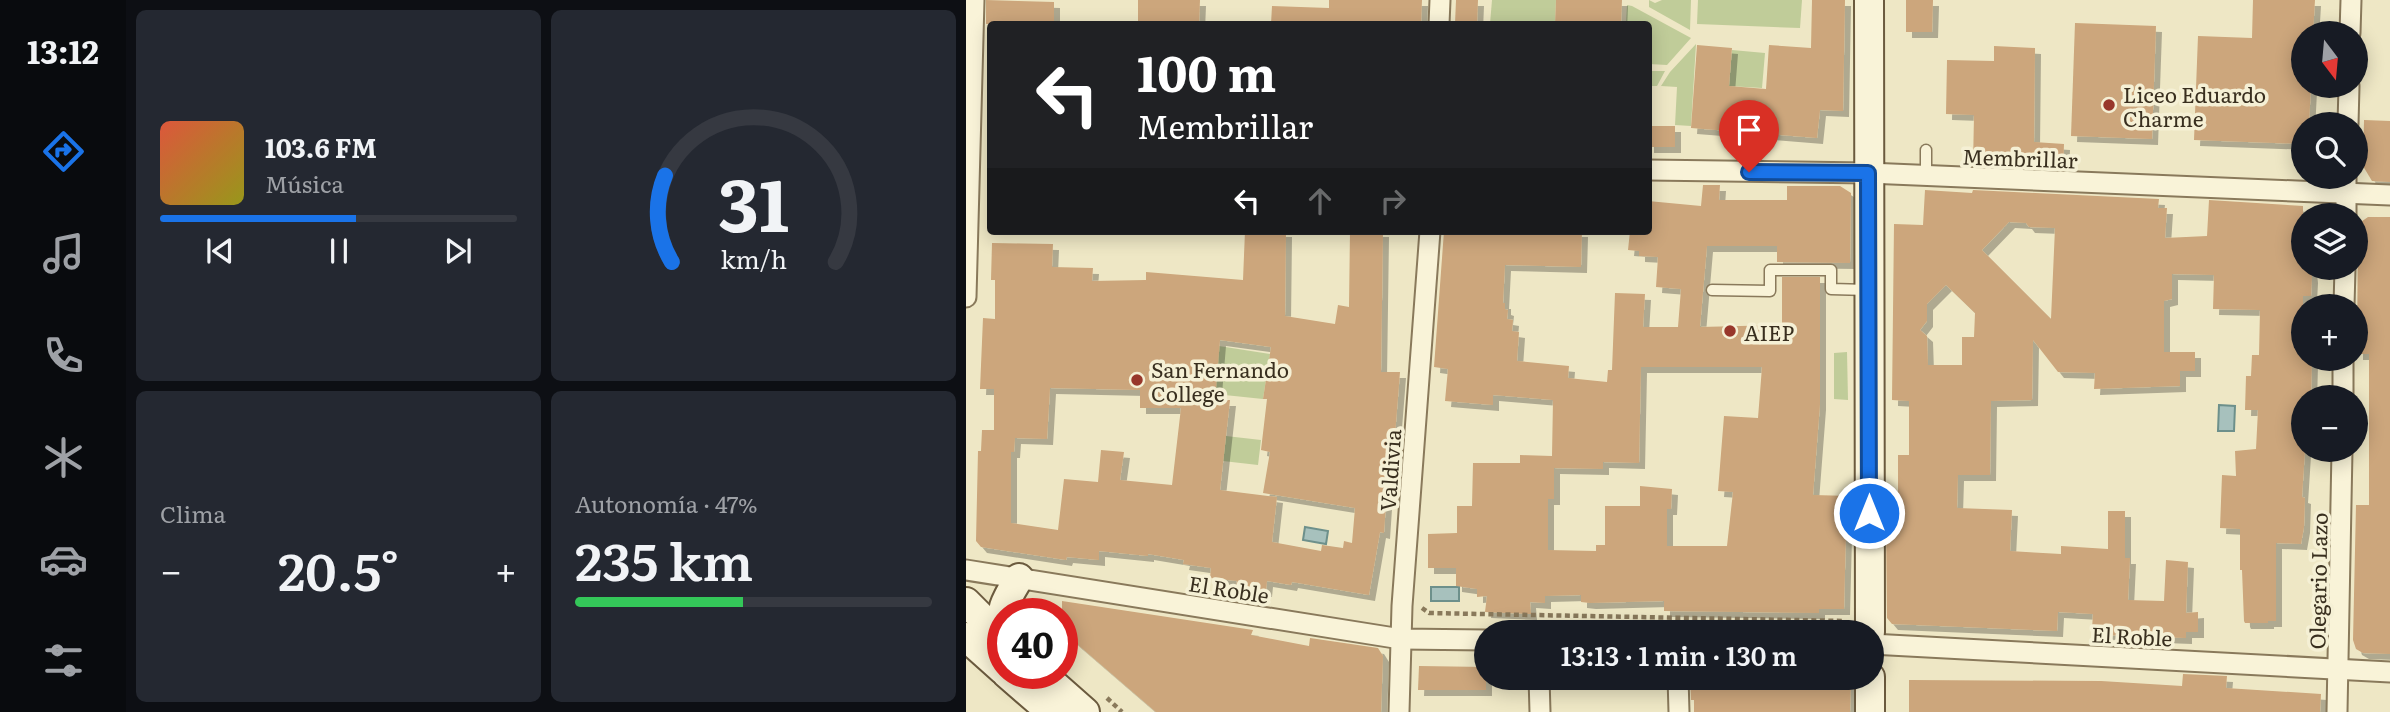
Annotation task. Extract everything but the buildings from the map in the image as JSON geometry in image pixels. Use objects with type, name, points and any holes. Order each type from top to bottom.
[{"type":"street","points":[[966,297],[976,155],[974,0]]},
{"type":"street","points":[[1439,21],[1440,0]]},
{"type":"street","points":[[1861,620],[1868,290],[1869,0]]},
{"type":"street","points":[[2350,21],[2351,0]]},
{"type":"street","name":"Membrillar","points":[[1652,170],[2291,184]]},
{"type":"street","name":"Membrillar","points":[[2364,189],[2390,195]]},
{"type":"street","name":"Valdivia","points":[[1399,712],[1402,606],[1430,235]]},
{"type":"street","name":"Olegario Lazo","points":[[2337,712],[2342,462]]},
{"type":"street","name":"El Roble","points":[[966,570],[1401,639],[1474,639]]},
{"type":"street","points":[[1007,598],[1019,578]]},
{"type":"street","points":[[966,602],[987,622]]},
{"type":"street","points":[[966,637],[987,656]]},
{"type":"street","name":"El Roble","points":[[1884,645],[2390,672]]},
{"type":"street","points":[[1024,689],[1051,712]]},
{"type":"street","points":[[1059,689],[1085,712]]},
{"type":"street","points":[[1539,690],[1539,712]]},
{"type":"street","points":[[1678,690],[1679,712]]},
{"type":"street","points":[[1870,690],[1870,712]]},
{"type":"lane","points":[[1926,150],[1926,176]]},
{"type":"lane","points":[[1712,290],[1770,291],[1770,270],[1831,271],[1831,289],[1868,290]]},
{"type":"path","points":[[1402,606],[1420,607],[1429,614],[1645,620]]},
{"type":"green space","points":[[1492,0],[1556,0],[1555,21],[1490,21]]},
{"type":"green space","points":[[1649,0],[1655,3],[1662,0],[1691,0],[1690,30],[1649,7]]},
{"type":"green space","points":[[1698,0],[1802,0],[1800,28],[1697,24]]},
{"type":"green space","points":[[1627,5],[1691,38],[1667,65],[1652,64],[1652,21],[1626,21]]},
{"type":"green space","points":[[1696,44],[1691,126],[1675,125],[1677,87],[1661,86]]},
{"type":"green space","points":[[1732,50],[1765,53],[1762,88],[1729,86]]},
{"type":"green space","points":[[1652,71],[1665,71],[1657,86],[1652,86]]},
{"type":"green space","points":[[1219,346],[1270,354],[1263,399],[1215,394]]},
{"type":"green space","points":[[1847,352],[1848,400],[1834,399],[1834,353]]},
{"type":"green space","points":[[1226,436],[1261,440],[1258,465],[1223,461]]},
{"type":"water","points":[[2219,405],[2235,406],[2234,431],[2218,431]]},
{"type":"water","points":[[1305,527],[1328,531],[1326,544],[1303,540]]},
{"type":"water","points":[[1431,587],[1459,587],[1459,601],[1431,601]]},
{"type":"place","name":"Liceo Eduardo Charme","points":[[2109,105]]},
{"type":"place","name":"AIEP","points":[[1730,331]]},
{"type":"place","name":"San Fernando College","points":[[1137,380]]},
{"type":"route","points":[[1749,172],[1868,173],[1869,513]]}]
